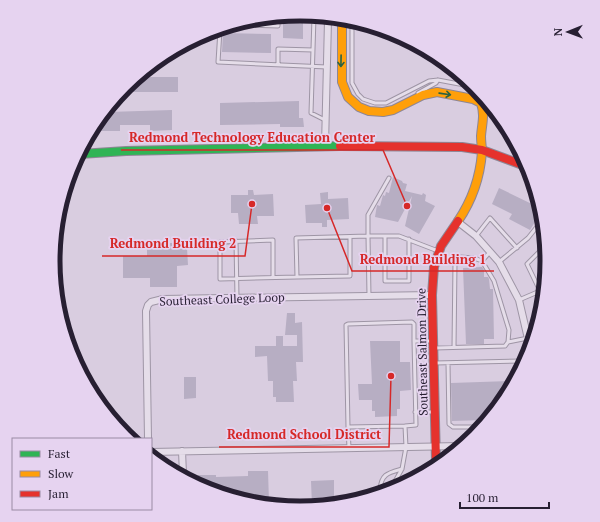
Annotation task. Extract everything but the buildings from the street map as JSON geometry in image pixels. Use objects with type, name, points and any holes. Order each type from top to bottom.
[{"type":"street","points":[[325,146],[328,23]]},
{"type":"street","points":[[342,25],[341,76],[343,87],[348,97],[359,107],[369,112],[393,110]]},
{"type":"street","name":"Southeast Salmon Drive","points":[[393,110],[423,95],[433,92],[467,97],[479,102]]},
{"type":"street","name":"Southeast Salmon Drive","points":[[436,459],[432,295],[434,267],[439,252],[450,232],[468,206],[474,188],[480,167],[482,150],[481,138],[484,112],[482,105]]},
{"type":"street","points":[[86,154],[126,151],[325,146],[422,146],[462,147],[482,150],[519,164]]},
{"type":"street","points":[[458,222],[476,236],[499,262],[519,300],[528,336]]},
{"type":"street","name":"Southeast College Loop","points":[[148,438],[146,311],[151,302],[163,299],[432,295]]},
{"type":"street","points":[[155,452],[452,446]]},
{"type":"street","points":[[182,451],[183,470]]},
{"type":"lane","points":[[256,25],[278,26],[278,22]]},
{"type":"lane","points":[[314,22],[311,113],[325,120]]},
{"type":"lane","points":[[352,27],[352,83],[358,94],[363,99],[375,103],[386,103],[429,81],[438,80],[460,83]]},
{"type":"lane","points":[[220,35],[218,62],[327,66]]},
{"type":"lane","points":[[278,64],[278,49],[313,50]]},
{"type":"lane","points":[[393,110],[394,107],[436,83],[438,80]]},
{"type":"lane","points":[[369,296],[368,215],[389,178]]},
{"type":"lane","points":[[476,236],[490,218],[517,248]]},
{"type":"lane","points":[[499,262],[528,238],[537,226]]},
{"type":"lane","points":[[385,236],[385,281],[409,281],[409,239]]},
{"type":"lane","points":[[297,277],[296,238],[399,236],[439,252]]},
{"type":"lane","points":[[273,277],[273,240],[220,242],[220,279],[350,276],[350,237]]},
{"type":"lane","points":[[236,241],[237,298]]},
{"type":"lane","points":[[538,288],[527,264],[539,251]]},
{"type":"lane","points":[[482,261],[490,252]]},
{"type":"lane","points":[[454,347],[455,263],[460,257],[474,258],[482,261],[494,281],[509,330],[508,342]]},
{"type":"lane","points":[[519,300],[538,293]]},
{"type":"lane","points":[[348,428],[416,425],[414,324],[412,322],[346,325],[348,428],[349,448]]},
{"type":"lane","points":[[414,341],[454,347],[504,346],[508,342],[527,338]]},
{"type":"lane","points":[[434,363],[517,361]]},
{"type":"lane","points":[[448,363],[449,424],[453,427],[473,427]]},
{"type":"lane","points":[[415,412],[435,412]]},
{"type":"lane","points":[[395,482],[402,469],[406,447],[405,426]]},
{"type":"lane","points":[[380,487],[381,482],[387,473],[402,469]]},
{"type":"traffic: fast","points":[[86,154],[126,151],[340,146]]},
{"type":"traffic: slow","points":[[342,25],[342,82],[348,97],[359,107],[369,111],[383,112],[393,110],[423,95],[437,92],[473,99],[479,102]]},
{"type":"traffic: slow","points":[[458,221],[472,196],[480,171],[483,116],[481,105]]},
{"type":"traffic: jam","points":[[340,146],[462,147],[482,150],[519,164]]},
{"type":"traffic: jam","points":[[436,459],[432,295],[434,267],[441,246],[458,221]]},
{"type":"place","name":"Redmond Building 2","points":[[252,204]]},
{"type":"place","name":"Redmond Technology Education Center","points":[[407,206]]},
{"type":"place","name":"Redmond Building 1","points":[[327,208]]},
{"type":"place","name":"Redmond School District","points":[[391,376]]}]
